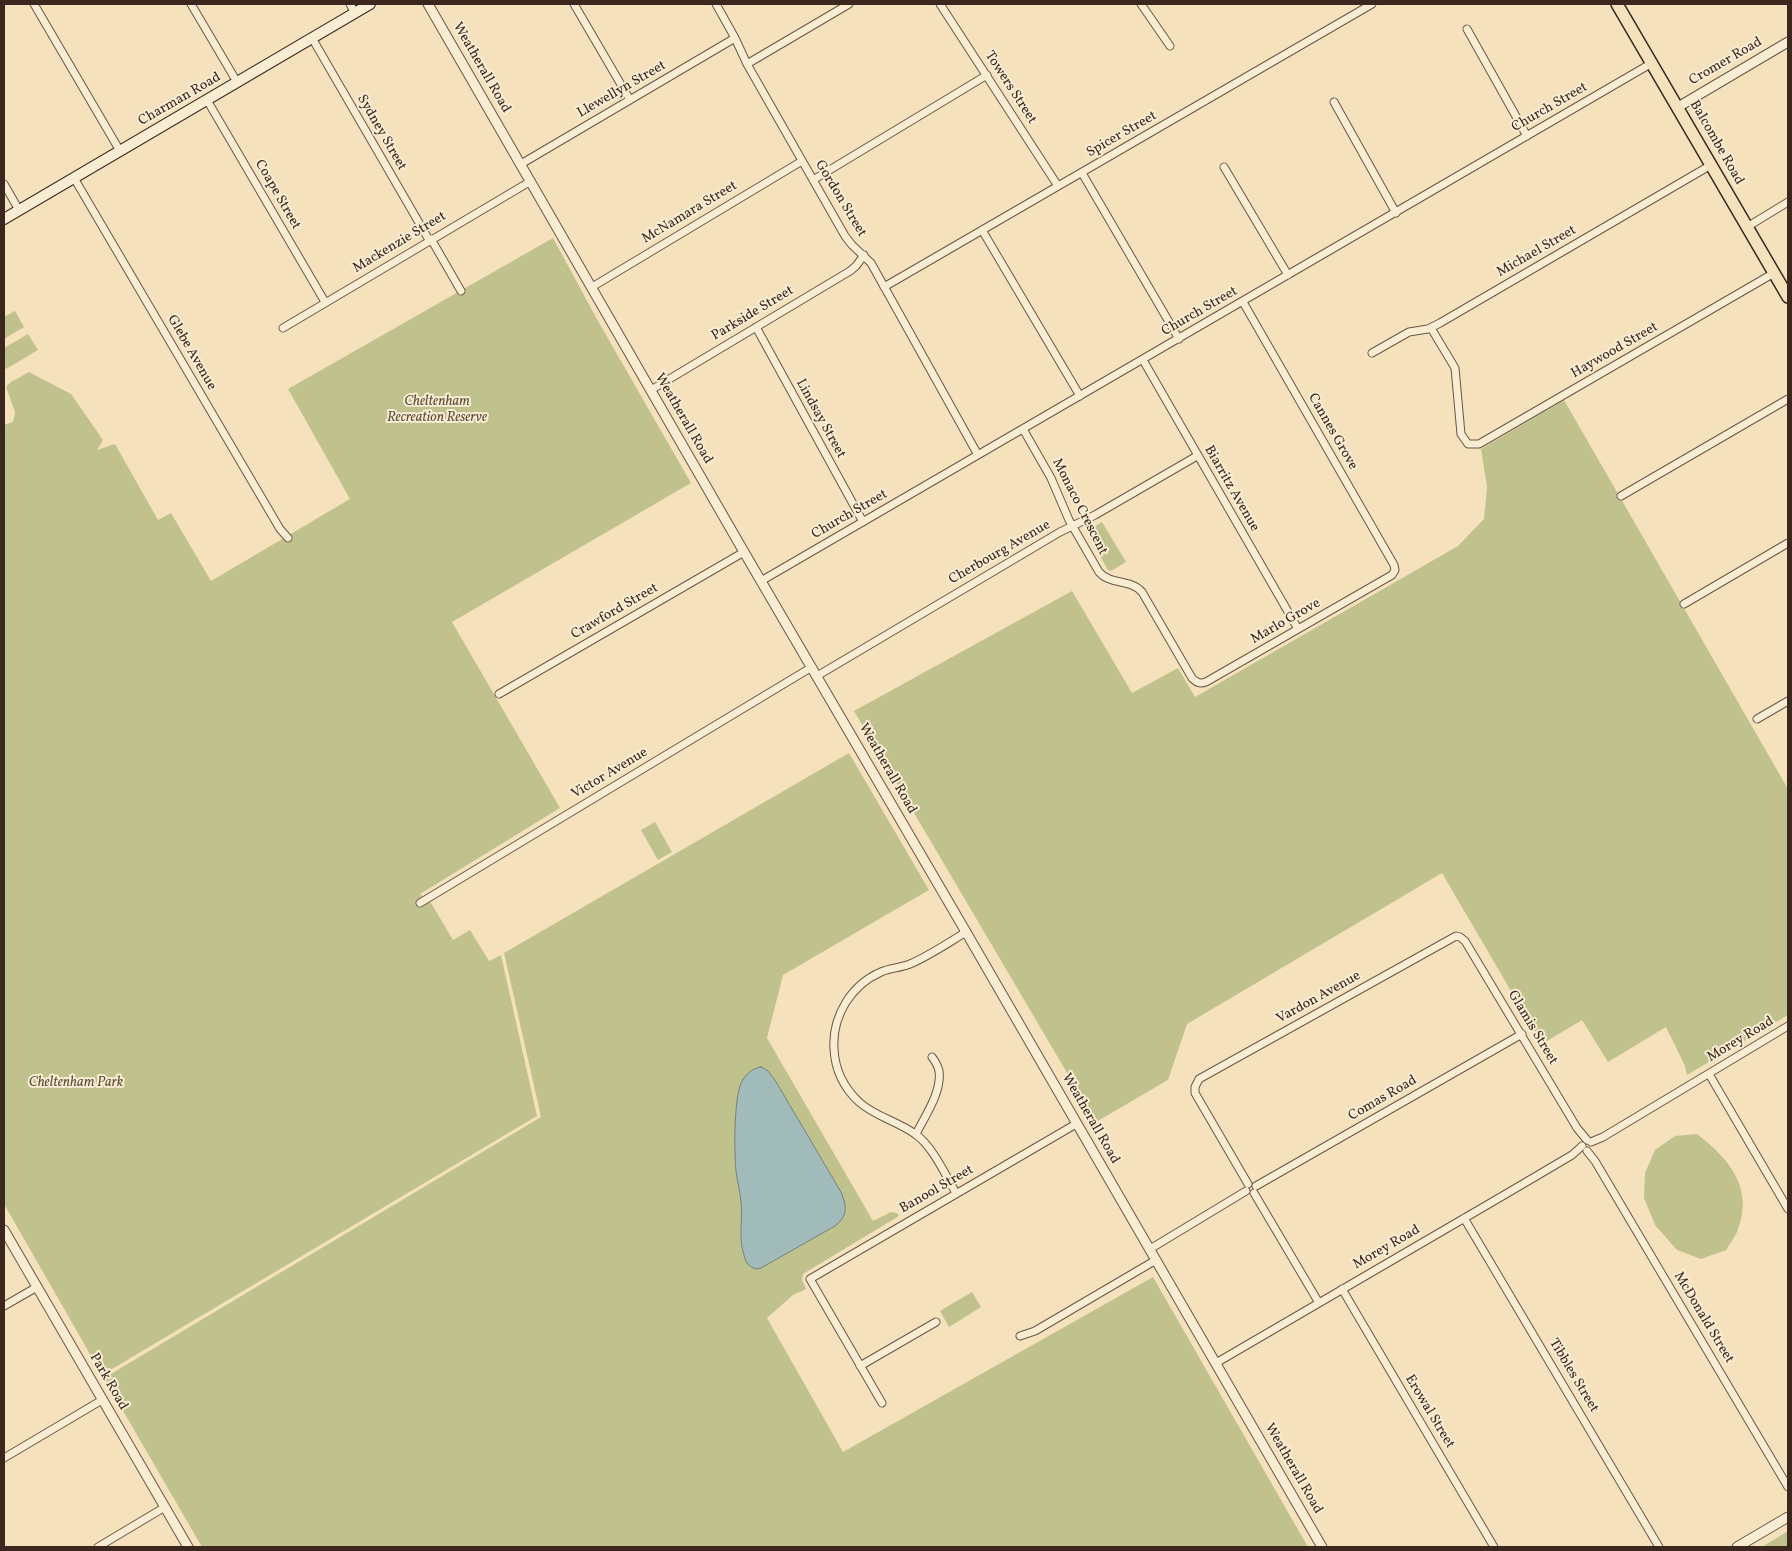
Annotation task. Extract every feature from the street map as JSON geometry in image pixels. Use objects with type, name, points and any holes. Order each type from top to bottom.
[{"type":"main road","name":"Charman Road","points":[[4,219],[312,38],[352,8],[370,4]]},
{"type":"main road","name":"Balcombe Road","points":[[1617,4],[1788,297]]},
{"type":"street","points":[[34,4],[120,151]]},
{"type":"street","points":[[191,4],[237,82]]},
{"type":"street","name":"Weatherall Road","points":[[428,4],[761,582],[1322,1547]]},
{"type":"street","points":[[574,4],[630,100]]},
{"type":"street","name":"Gordon Street","points":[[716,4],[747,64],[845,236],[870,262],[978,455]]},
{"type":"street","points":[[747,64],[849,4]]},
{"type":"street","name":"Towers Street","points":[[940,4],[1058,186]]},
{"type":"street","points":[[1141,4],[1170,46]]},
{"type":"street","name":"Spicer Street","points":[[884,287],[1372,4]]},
{"type":"street","points":[[1467,29],[1527,136]]},
{"type":"street","name":"Sydney Street","points":[[312,38],[460,291]]},
{"type":"street","name":"Llewellyn Street","points":[[521,164],[735,38]]},
{"type":"street","name":"Cromer Road","points":[[1678,107],[1788,42]]},
{"type":"street","name":"Church Street","points":[[761,582],[1652,63]]},
{"type":"street","points":[[813,180],[987,75]]},
{"type":"street","name":"Coape Street","points":[[207,100],[325,302]]},
{"type":"street","points":[[1334,102],[1396,213]]},
{"type":"street","name":"McNamara Street","points":[[592,287],[802,161]]},
{"type":"street","name":"Michael Street","points":[[1372,353],[1409,332],[1431,328],[1711,165]]},
{"type":"street","points":[[1224,166],[1288,275]]},
{"type":"street","points":[[1082,172],[1178,339]]},
{"type":"street","name":"Glebe Avenue","points":[[74,178],[280,528],[288,538]]},
{"type":"street","name":"Mackenzie Street","points":[[282,328],[531,181]]},
{"type":"street","points":[[4,184],[19,210]]},
{"type":"street","points":[[1747,227],[1788,202]]},
{"type":"street","points":[[982,230],[1080,396]]},
{"type":"street","name":"Parkside Street","points":[[651,390],[850,271],[864,255]]},
{"type":"street","name":"Haywood Street","points":[[1431,328],[1454,368],[1461,434],[1468,444],[1479,444],[1774,273]]},
{"type":"street","name":"Cannes Grove","points":[[1243,302],[1394,565],[1395,570],[1392,576]]},
{"type":"street","name":"Lindsay Street","points":[[756,327],[863,522]]},
{"type":"street","name":"Biarritz Avenue","points":[[1143,360],[1298,629]]},
{"type":"street","points":[[1621,496],[1788,398]]},
{"type":"street","name":"Monaco Crescent","points":[[1023,429],[1051,478],[1073,526],[1103,576],[1134,586],[1142,592],[1192,678]]},
{"type":"street","name":"Cherbourg Avenue","points":[[814,672],[1197,456]]},
{"type":"street","points":[[1684,604],[1788,543]]},
{"type":"street","name":"Crawford Street","points":[[499,694],[744,552]]},
{"type":"street","name":"Marlo Grove","points":[[1192,678],[1200,684],[1206,682],[1392,576]]},
{"type":"street","name":"Victor Avenue","points":[[420,903],[814,672]]},
{"type":"street","points":[[1757,719],[1788,701]]},
{"type":"street","points":[[956,1193],[930,1150],[916,1134],[874,1114],[848,1090],[840,1076],[835,1061],[834,1042],[840,1012],[848,999],[869,978],[889,969],[910,964],[966,932]]},
{"type":"street","name":"Vardon Avenue","points":[[1247,1187],[1195,1093],[1198,1079],[1452,938],[1460,937],[1465,940]]},
{"type":"street","name":"Glamis Street","points":[[1465,940],[1587,1146]]},
{"type":"street","name":"Morey Road","points":[[1216,1364],[1788,1026]]},
{"type":"street","name":"Comas Road","points":[[1255,1189],[1522,1034]]},
{"type":"street","points":[[916,1134],[939,1082],[939,1071],[932,1057]]},
{"type":"street","points":[[1709,1074],[1788,1209]]},
{"type":"street","name":"Banool Street","points":[[860,1366],[810,1278],[1076,1124]]},
{"type":"street","name":"McDonald Street","points":[[1587,1146],[1788,1487]]},
{"type":"street","points":[[1150,1249],[1247,1187],[1251,1194],[1255,1189],[1319,1303]]},
{"type":"street","name":"Tibbles Street","points":[[1464,1218],[1659,1547]]},
{"type":"street","name":"Park Road","points":[[4,1230],[188,1547]]},
{"type":"street","points":[[1020,1336],[1035,1331],[1156,1260]]},
{"type":"street","points":[[4,1306],[37,1287]]},
{"type":"street","name":"Erowal Street","points":[[1342,1289],[1494,1547]]},
{"type":"street","points":[[882,1403],[860,1366],[936,1322]]},
{"type":"street","points":[[4,1458],[102,1400]]},
{"type":"street","points":[[98,1547],[165,1507]]},
{"type":"street","points":[[1737,1547],[1788,1516]]},
{"type":"green space","points":[[553,238],[598,321],[691,483],[452,622],[560,808],[420,894],[431,903],[453,940],[470,930],[489,961],[501,955],[537,1116],[102,1375],[4,1204],[4,425],[13,422],[15,412],[6,387],[29,372],[71,394],[103,440],[97,450],[115,444],[158,520],[171,513],[211,581],[350,499],[288,389]]},
{"type":"green space","points":[[15,311],[24,327],[4,339],[4,317]]},
{"type":"green space","points":[[28,334],[38,350],[6,369],[4,366],[4,348]]},
{"type":"green space","points":[[1564,400],[1788,789],[1788,1015],[1687,1075],[1685,1066],[1666,1027],[1608,1062],[1582,1020],[1542,1044],[1442,873],[1187,1024],[1168,1080],[1096,1122],[854,711],[1072,591],[1132,693],[1178,668],[1195,697],[1458,546],[1484,519],[1487,487],[1481,449]]},
{"type":"green space","points":[[1102,522],[1126,562],[1111,571],[1108,570],[1088,534],[1089,530]]},
{"type":"green space","points":[[849,753],[929,890],[783,975],[767,1038],[873,1221],[891,1212],[897,1213],[899,1216],[803,1274],[802,1280],[806,1289],[793,1295],[767,1318],[843,1452],[1153,1277],[1308,1547],[202,1547],[104,1378],[541,1117],[504,953]]},
{"type":"green space","points":[[655,822],[672,852],[658,860],[641,830]]},
{"type":"green space","points":[[1697,1134],[1718,1152],[1735,1174],[1743,1198],[1738,1229],[1726,1250],[1701,1259],[1677,1250],[1655,1225],[1644,1198],[1645,1173],[1655,1150],[1675,1136]]},
{"type":"green space","points":[[972,1292],[981,1307],[949,1327],[940,1311]]},
{"type":"green space","points":[[1788,1531],[1788,1547],[1762,1547]]},
{"type":"water","points":[[761,1067],[767,1070],[775,1080],[841,1192],[845,1210],[844,1215],[835,1226],[761,1268],[756,1269],[746,1262],[742,1248],[741,1202],[735,1163],[735,1126],[741,1083],[749,1072]]},
{"type":"park label","name":"Cheltenham Recreation Reserve","points":[[437,410]]},
{"type":"park label","name":"Cheltenham Park","points":[[76,1083]]}]
